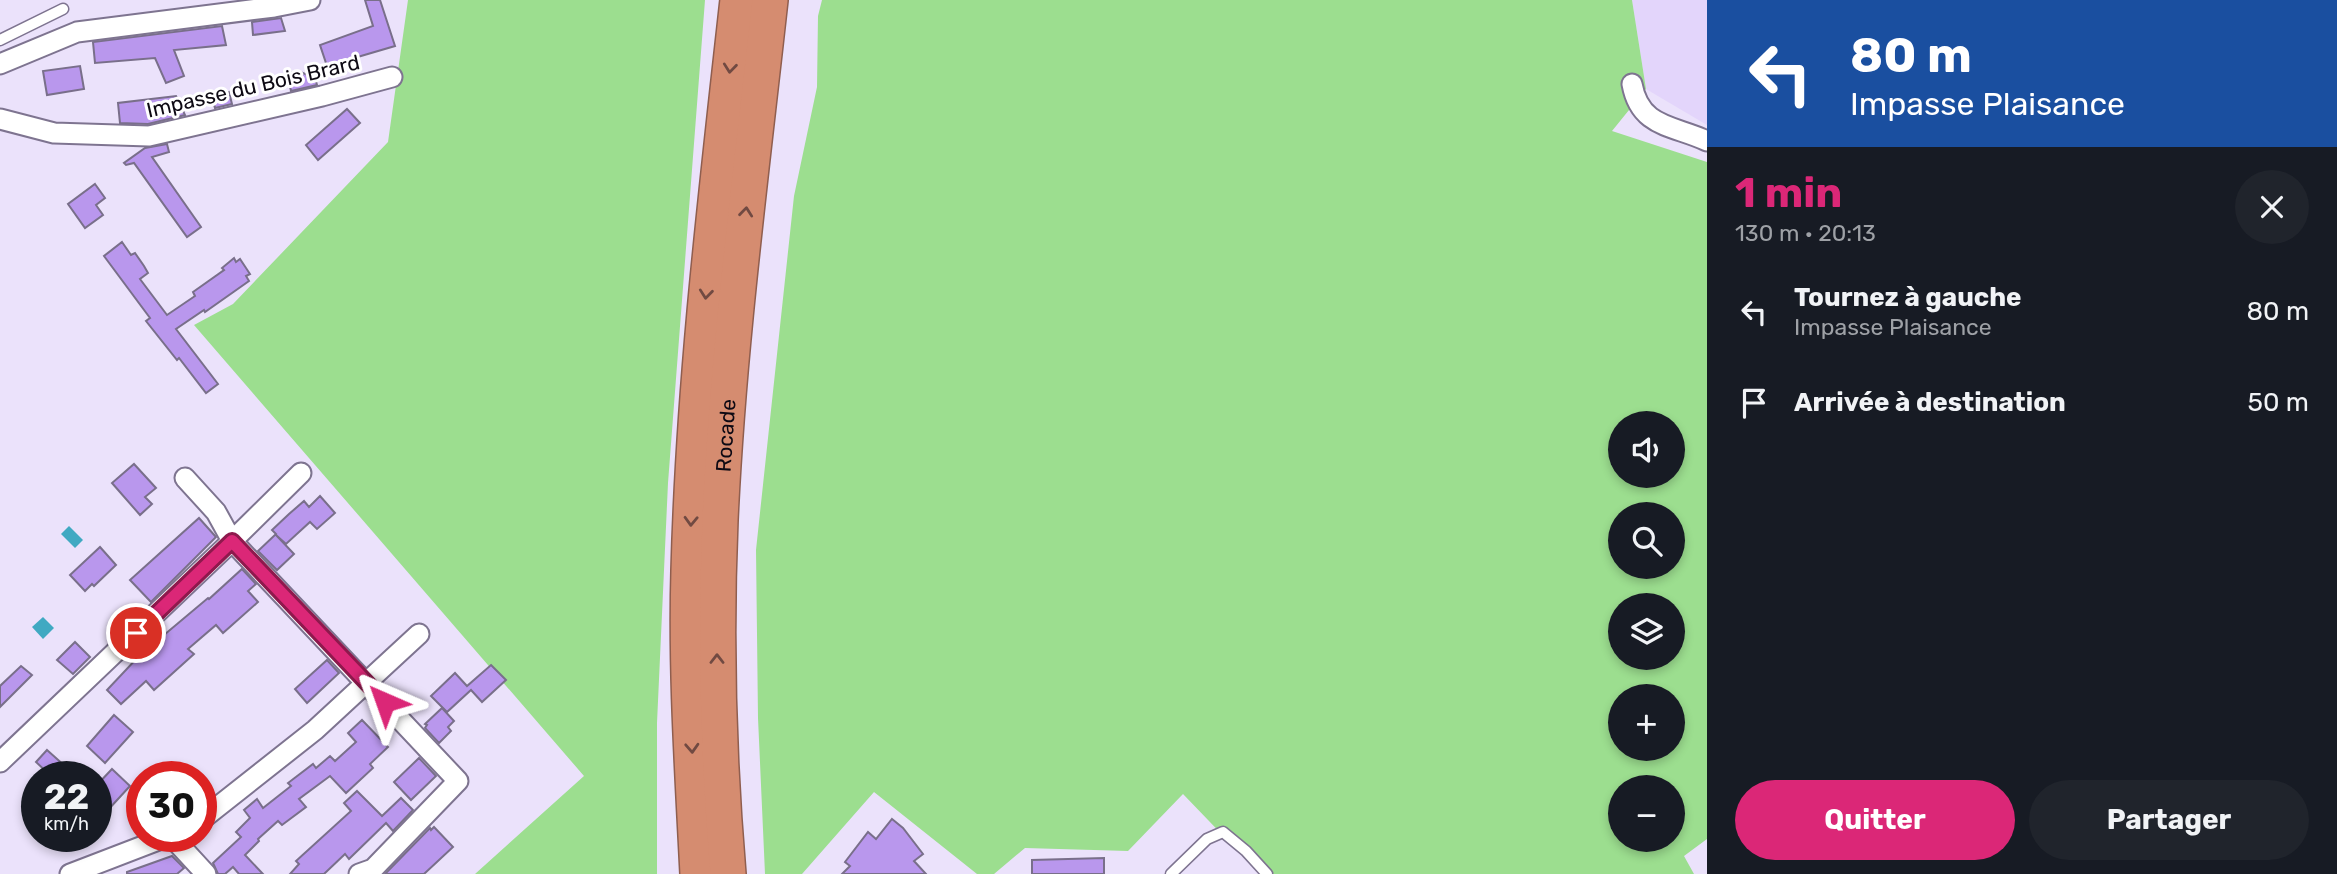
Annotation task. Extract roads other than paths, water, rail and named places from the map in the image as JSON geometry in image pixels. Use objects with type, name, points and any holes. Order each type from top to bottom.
[{"type":"highway","points":[[698,874],[691,731],[689,574],[693,466],[706,300],[738,0]]},
{"type":"highway","name":"Rocade","points":[[728,874],[718,688],[720,519],[731,365],[770,0]]},
{"type":"highway","points":[[757,119],[789,0]]},
{"type":"street","points":[[0,64],[77,32],[310,0]]},
{"type":"street","name":"Impasse du Bois Brard","points":[[0,119],[54,133],[149,136],[392,77]]},
{"type":"street","points":[[1632,84],[1639,107],[1648,117],[1707,141]]},
{"type":"street","points":[[0,762],[302,473]]},
{"type":"street","points":[[185,478],[216,512],[232,541],[458,781],[373,869],[359,874]]},
{"type":"street","points":[[217,807],[307,737],[419,634]]},
{"type":"street","points":[[70,874],[128,852]]},
{"type":"street","points":[[185,852],[206,874]]},
{"type":"lane","points":[[0,40],[63,9]]},
{"type":"lane","points":[[1171,874],[1207,839],[1223,832],[1246,851],[1267,874]]},
{"type":"water","points":[[69,526],[83,540],[75,548],[61,534]]},
{"type":"water","points":[[43,617],[54,628],[43,639],[32,627]]}]
